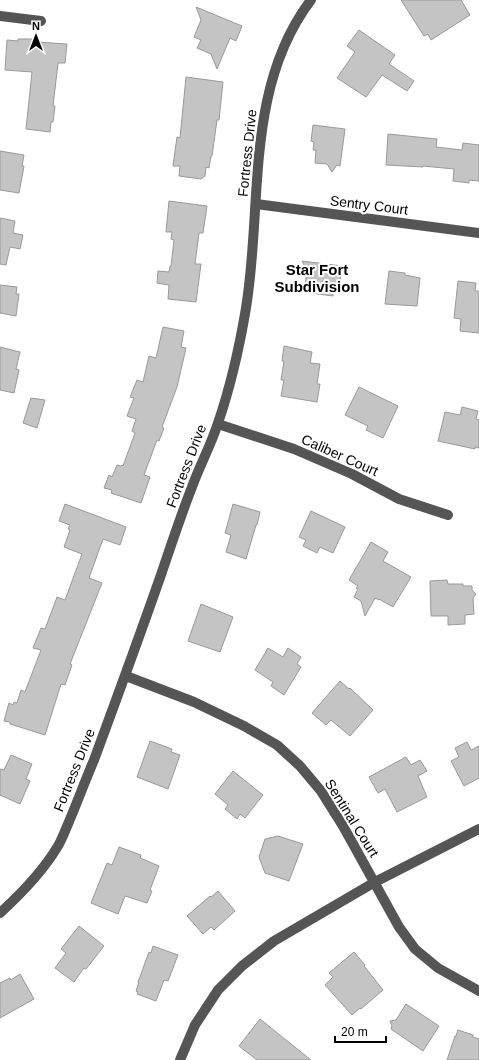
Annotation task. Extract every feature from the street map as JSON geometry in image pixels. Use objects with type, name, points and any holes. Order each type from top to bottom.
[{"type":"street","name":"Fortress Drive","points":[[0,913],[39,873],[58,845],[76,805],[126,676],[192,487],[218,424],[233,369],[246,310],[253,262],[259,158],[265,110],[272,80],[286,41],[295,23],[311,0]]},
{"type":"street","points":[[0,16],[41,21]]},
{"type":"street","name":"Sentry Court","points":[[256,204],[479,233]]},
{"type":"street","name":"Caliber Court","points":[[218,424],[294,449],[352,474],[399,499],[448,516]]},
{"type":"street","name":"Sentinal Court","points":[[126,676],[194,702],[244,726],[277,745],[300,766],[321,791],[375,882],[399,927],[415,949],[438,968],[479,991]]},
{"type":"street","points":[[180,1060],[195,1025],[218,990],[242,966],[274,941],[375,882],[479,829]]},
{"type":"building","points":[[401,0],[461,0],[470,15],[431,40],[428,34],[424,36]]},
{"type":"building","points":[[196,7],[242,26],[236,41],[230,38],[217,69],[211,54],[197,48],[201,40],[194,37],[201,20]]},
{"type":"building","points":[[359,30],[395,55],[389,64],[414,81],[407,91],[382,75],[366,97],[337,78],[355,52],[347,46]]},
{"type":"building","points":[[18,39],[35,39],[37,42],[67,44],[65,63],[58,63],[53,106],[55,106],[50,132],[26,129],[32,72],[5,70],[7,40],[18,41]]},
{"type":"building","points":[[186,77],[223,82],[219,120],[217,120],[212,156],[209,168],[206,167],[205,176],[201,179],[179,176],[180,166],[173,166],[177,137],[180,138]]},
{"type":"building","points":[[313,125],[345,129],[340,166],[337,165],[332,172],[327,164],[315,163],[316,150],[313,150],[314,142],[311,141]]},
{"type":"building","points":[[388,134],[437,139],[436,147],[462,150],[463,143],[479,145],[479,181],[469,180],[469,183],[453,181],[454,169],[386,165]]},
{"type":"building","points":[[0,151],[24,155],[22,166],[24,166],[19,193],[0,190]]},
{"type":"building","points":[[169,201],[207,206],[203,233],[199,233],[195,264],[201,264],[196,302],[168,299],[169,285],[157,283],[158,271],[169,272],[171,266],[174,240],[171,239],[172,232],[166,232]]},
{"type":"building","points":[[0,218],[15,221],[13,233],[23,235],[20,249],[10,247],[6,265],[0,264]]},
{"type":"building","points":[[302,261],[342,266],[340,284],[336,284],[336,291],[333,291],[333,296],[304,292],[307,271]]},
{"type":"building","points":[[389,271],[405,273],[405,275],[420,278],[417,306],[385,304]]},
{"type":"building","points":[[458,281],[476,283],[475,291],[479,291],[479,333],[460,331],[461,319],[454,318]]},
{"type":"building","points":[[0,285],[17,287],[16,294],[19,294],[16,316],[0,313]]},
{"type":"building","points":[[163,327],[184,331],[181,347],[186,348],[177,387],[162,427],[164,428],[159,441],[157,440],[144,475],[150,477],[141,503],[111,493],[112,490],[104,488],[109,475],[112,477],[117,465],[123,466],[135,433],[132,431],[136,419],[127,416],[134,398],[130,397],[137,380],[143,382],[149,356],[156,358]]},
{"type":"building","points":[[284,346],[312,352],[310,363],[320,364],[317,384],[320,384],[317,402],[281,396],[284,380],[281,380],[284,361],[282,361]]},
{"type":"building","points":[[0,347],[20,352],[16,369],[19,370],[14,393],[0,390]]},
{"type":"building","points":[[359,387],[398,406],[383,438],[366,430],[368,426],[345,415]]},
{"type":"building","points":[[31,398],[45,400],[37,428],[23,423]]},
{"type":"building","points":[[462,407],[478,411],[476,419],[479,420],[479,448],[475,447],[475,449],[438,441],[445,412],[460,415]]},
{"type":"building","points":[[65,504],[126,527],[120,545],[103,539],[89,578],[102,583],[70,664],[72,665],[65,685],[61,684],[45,735],[4,721],[9,703],[13,705],[14,702],[17,703],[21,690],[25,692],[41,650],[33,648],[41,628],[45,629],[57,597],[65,600],[82,554],[64,547],[70,530],[68,529],[70,525],[59,521]]},
{"type":"building","points":[[233,504],[260,512],[246,559],[226,552],[231,535],[225,533]]},
{"type":"building","points":[[311,511],[345,527],[333,553],[320,547],[317,553],[303,546],[306,540],[299,537]]},
{"type":"building","points":[[371,542],[388,552],[383,561],[411,577],[393,607],[375,598],[365,616],[361,601],[354,597],[358,586],[349,580]]},
{"type":"building","points":[[447,580],[448,584],[463,584],[463,586],[472,586],[472,590],[476,594],[473,598],[474,614],[465,615],[465,624],[448,625],[448,616],[431,616],[430,581]]},
{"type":"building","points":[[201,604],[233,617],[220,652],[188,641]]},
{"type":"building","points":[[268,648],[283,657],[288,648],[301,657],[297,664],[301,667],[284,695],[271,686],[273,682],[255,670]]},
{"type":"building","points":[[340,681],[349,689],[350,688],[373,710],[350,736],[331,720],[326,725],[312,713]]},
{"type":"building","points":[[150,741],[172,749],[171,752],[180,755],[168,789],[137,777]]},
{"type":"building","points":[[467,742],[471,750],[479,746],[479,778],[464,786],[451,761],[459,757],[455,748]]},
{"type":"building","points":[[11,755],[32,764],[26,779],[30,781],[20,804],[0,795],[0,769],[4,770]]},
{"type":"building","points":[[406,757],[411,765],[420,760],[427,771],[418,776],[427,797],[397,812],[385,789],[378,793],[369,777]]},
{"type":"building","points":[[233,771],[263,795],[245,818],[240,814],[237,819],[225,809],[228,805],[215,794]]},
{"type":"building","points":[[278,836],[303,844],[289,881],[265,873],[259,857],[265,839]]},
{"type":"building","points":[[119,847],[141,855],[140,858],[159,866],[147,903],[125,896],[118,914],[91,903],[107,863],[112,865]]},
{"type":"building","points":[[218,891],[235,911],[214,930],[211,927],[203,934],[187,916]]},
{"type":"building","points":[[79,926],[104,946],[86,969],[84,968],[74,982],[55,968],[66,953],[61,949]]},
{"type":"building","points":[[153,946],[178,955],[168,981],[164,980],[156,1001],[137,994],[138,992],[136,991],[149,952],[151,953]]},
{"type":"building","points":[[354,952],[383,990],[352,1015],[325,985],[333,977],[329,973]]},
{"type":"building","points":[[20,974],[34,999],[0,1018],[0,983],[10,978],[11,980]]},
{"type":"building","points":[[406,1004],[439,1026],[423,1051],[391,1029],[392,1026],[390,1021],[396,1020]]},
{"type":"building","points":[[260,1019],[311,1060],[257,1060],[239,1046]]},
{"type":"building","points":[[458,1030],[473,1035],[473,1037],[479,1039],[479,1060],[447,1060]]},
{"type":"district","name":"Star Fort Subdivision","points":[[317,278]]}]
